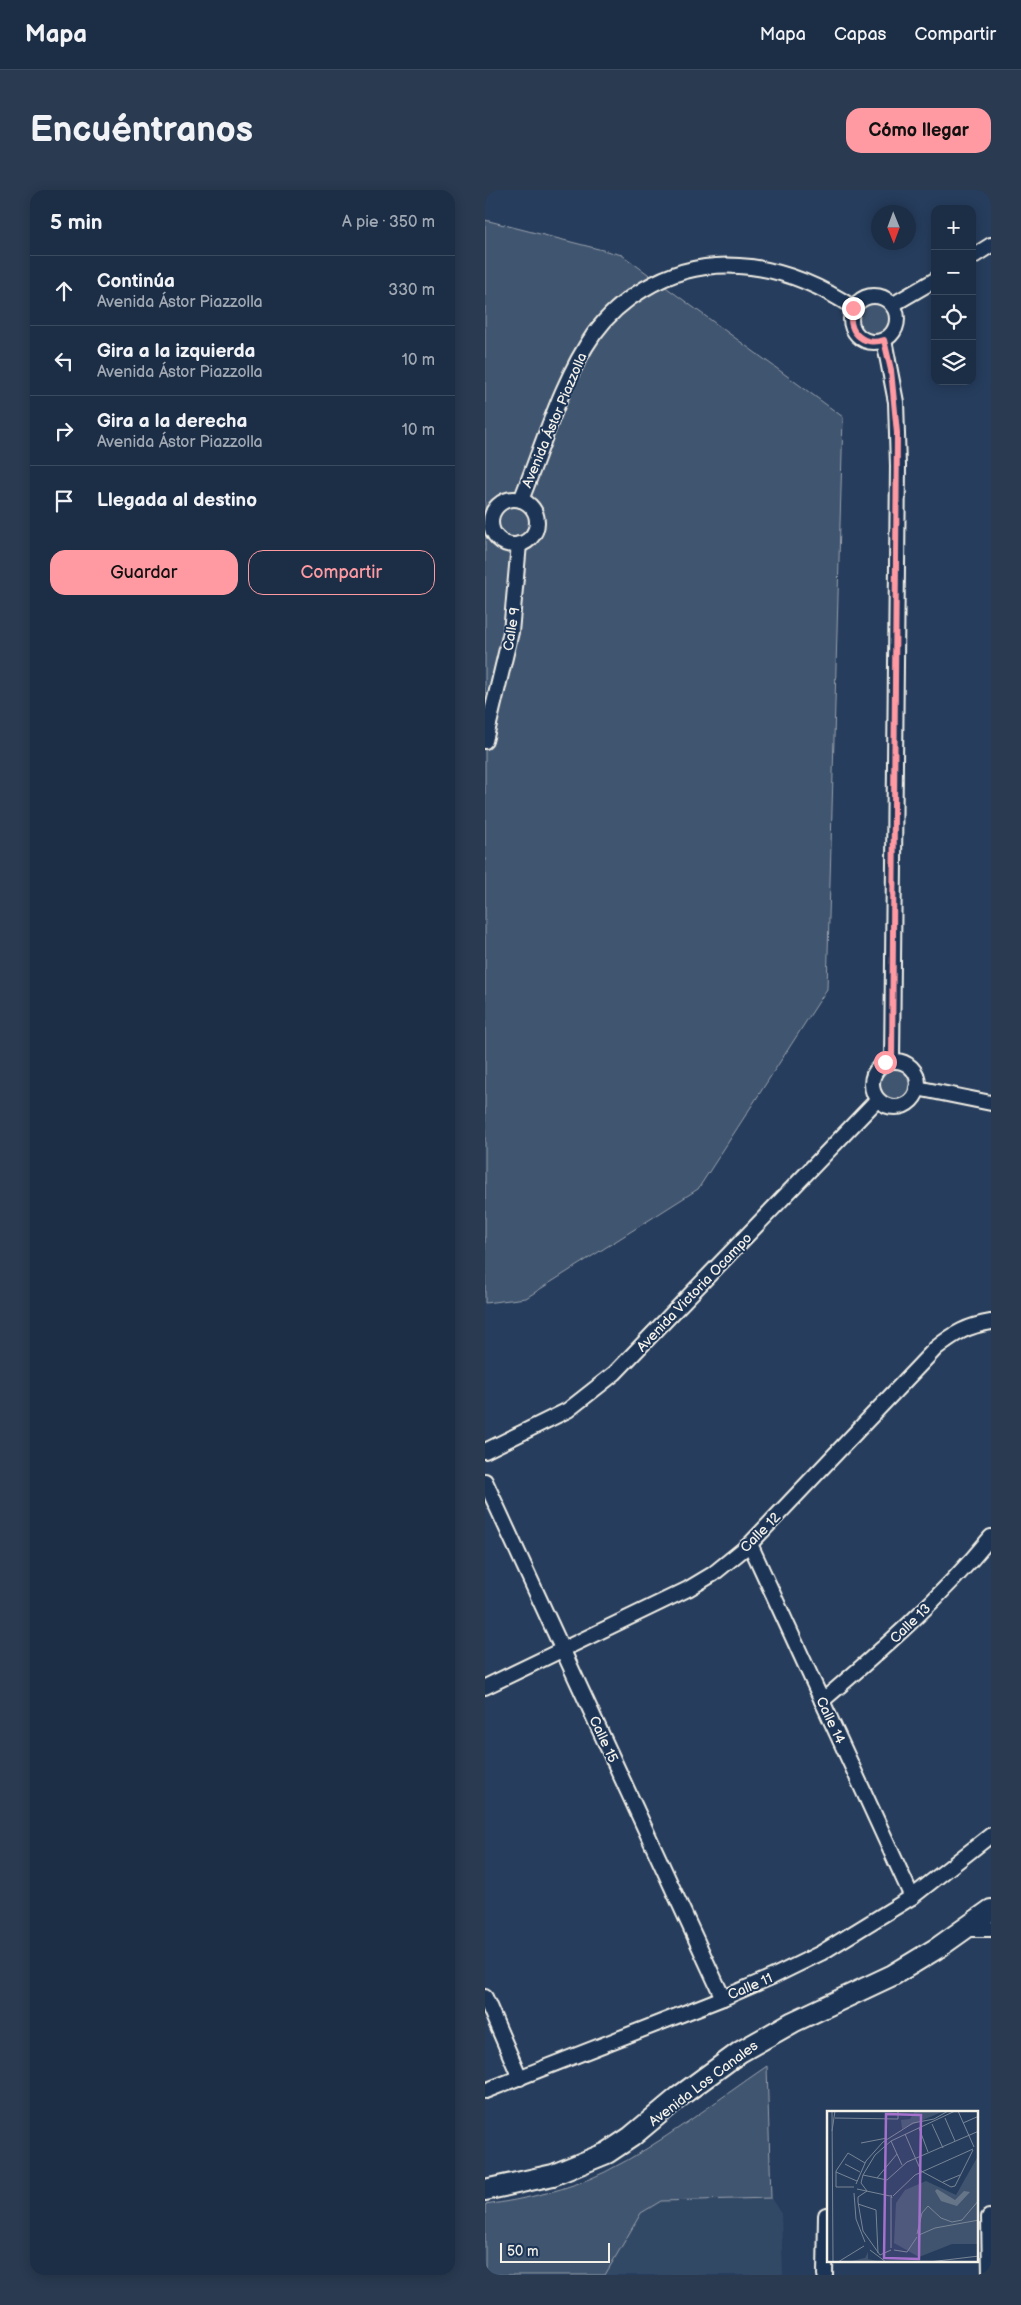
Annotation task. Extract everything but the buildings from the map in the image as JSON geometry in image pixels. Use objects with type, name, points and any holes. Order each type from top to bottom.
[{"type":"main road","name":"Avenida Los Canales","points":[[485,2190],[553,2175],[607,2153],[631,2137],[680,2096],[740,2052],[793,2022],[893,1975],[964,1930],[991,1910]]},
{"type":"street","points":[[976,254],[991,245]]},
{"type":"street","name":"Avenida Ástor Piazzolla","points":[[521,500],[570,377],[582,352],[595,332],[631,296],[653,284],[700,266],[749,265],[771,270],[814,285],[834,294],[853,308]]},
{"type":"street","points":[[892,306],[931,282]]},
{"type":"street","points":[[871,296],[879,297],[892,306],[896,312],[895,328],[884,340],[869,342],[856,334],[851,322],[853,308],[858,302],[871,296]]},
{"type":"street","points":[[884,340],[896,402],[898,442],[892,1061]]},
{"type":"street","name":"Avenida Ástor Piazzolla","points":[[509,499],[521,500],[531,506],[537,521],[533,536],[519,544],[505,543],[489,536],[491,519],[497,506],[509,499]]},
{"type":"street","name":"Calle 9","points":[[485,741],[511,632],[519,544]]},
{"type":"street","points":[[892,1061],[899,1061],[912,1068],[918,1081],[917,1088],[915,1095],[905,1105],[890,1106],[877,1100],[871,1087],[872,1079],[879,1067],[892,1061]]},
{"type":"street","points":[[917,1088],[991,1103]]},
{"type":"street","name":"Avenida Victoria Ocampo","points":[[485,1451],[568,1410],[615,1373],[877,1100]]},
{"type":"street","name":"Calle 12","points":[[485,1687],[688,1589],[713,1574],[751,1544],[936,1348],[953,1335],[971,1325],[991,1322]]},
{"type":"street","name":"Calle 15","points":[[485,1480],[723,1998]]},
{"type":"street","name":"Calle 13","points":[[823,1701],[898,1636],[940,1594],[991,1537]]},
{"type":"street","name":"Calle 14","points":[[751,1544],[912,1897]]},
{"type":"street","name":"Calle 11","points":[[485,2091],[723,1998],[821,1953],[912,1897],[991,1835]]},
{"type":"street","points":[[964,1930],[991,1929]]},
{"type":"street","points":[[485,1997],[519,2078]]},
{"type":"street","points":[[825,2275],[827,2215]]},
{"type":"street","points":[[986,2217],[990,2275]]},
{"type":"shaded area","points":[[485,220],[622,255],[843,417],[827,989],[698,1189],[526,1298],[485,1303]]},
{"type":"shaded area","points":[[874,303],[881,304],[886,308],[890,313],[890,327],[886,332],[881,336],[874,337],[867,336],[862,332],[858,327],[857,320],[858,313],[862,308],[867,304]]},
{"type":"shaded area","points":[[893,1068],[899,1069],[904,1073],[908,1078],[908,1090],[904,1095],[899,1099],[893,1100],[887,1099],[882,1095],[878,1090],[877,1084],[878,1078],[882,1073],[887,1069]]},
{"type":"shaded area","points":[[767,2066],[771,2198],[661,2201],[641,2213],[605,2275],[485,2275],[485,2205],[547,2193],[605,2172],[668,2135]]},
{"type":"shaded area","points":[[771,2198],[781,2214],[783,2275],[605,2275],[641,2213],[662,2201]]},
{"type":"route","points":[[853,308],[851,322],[856,334],[869,342],[884,340],[896,402],[898,466],[892,1061],[885,1062]]}]
